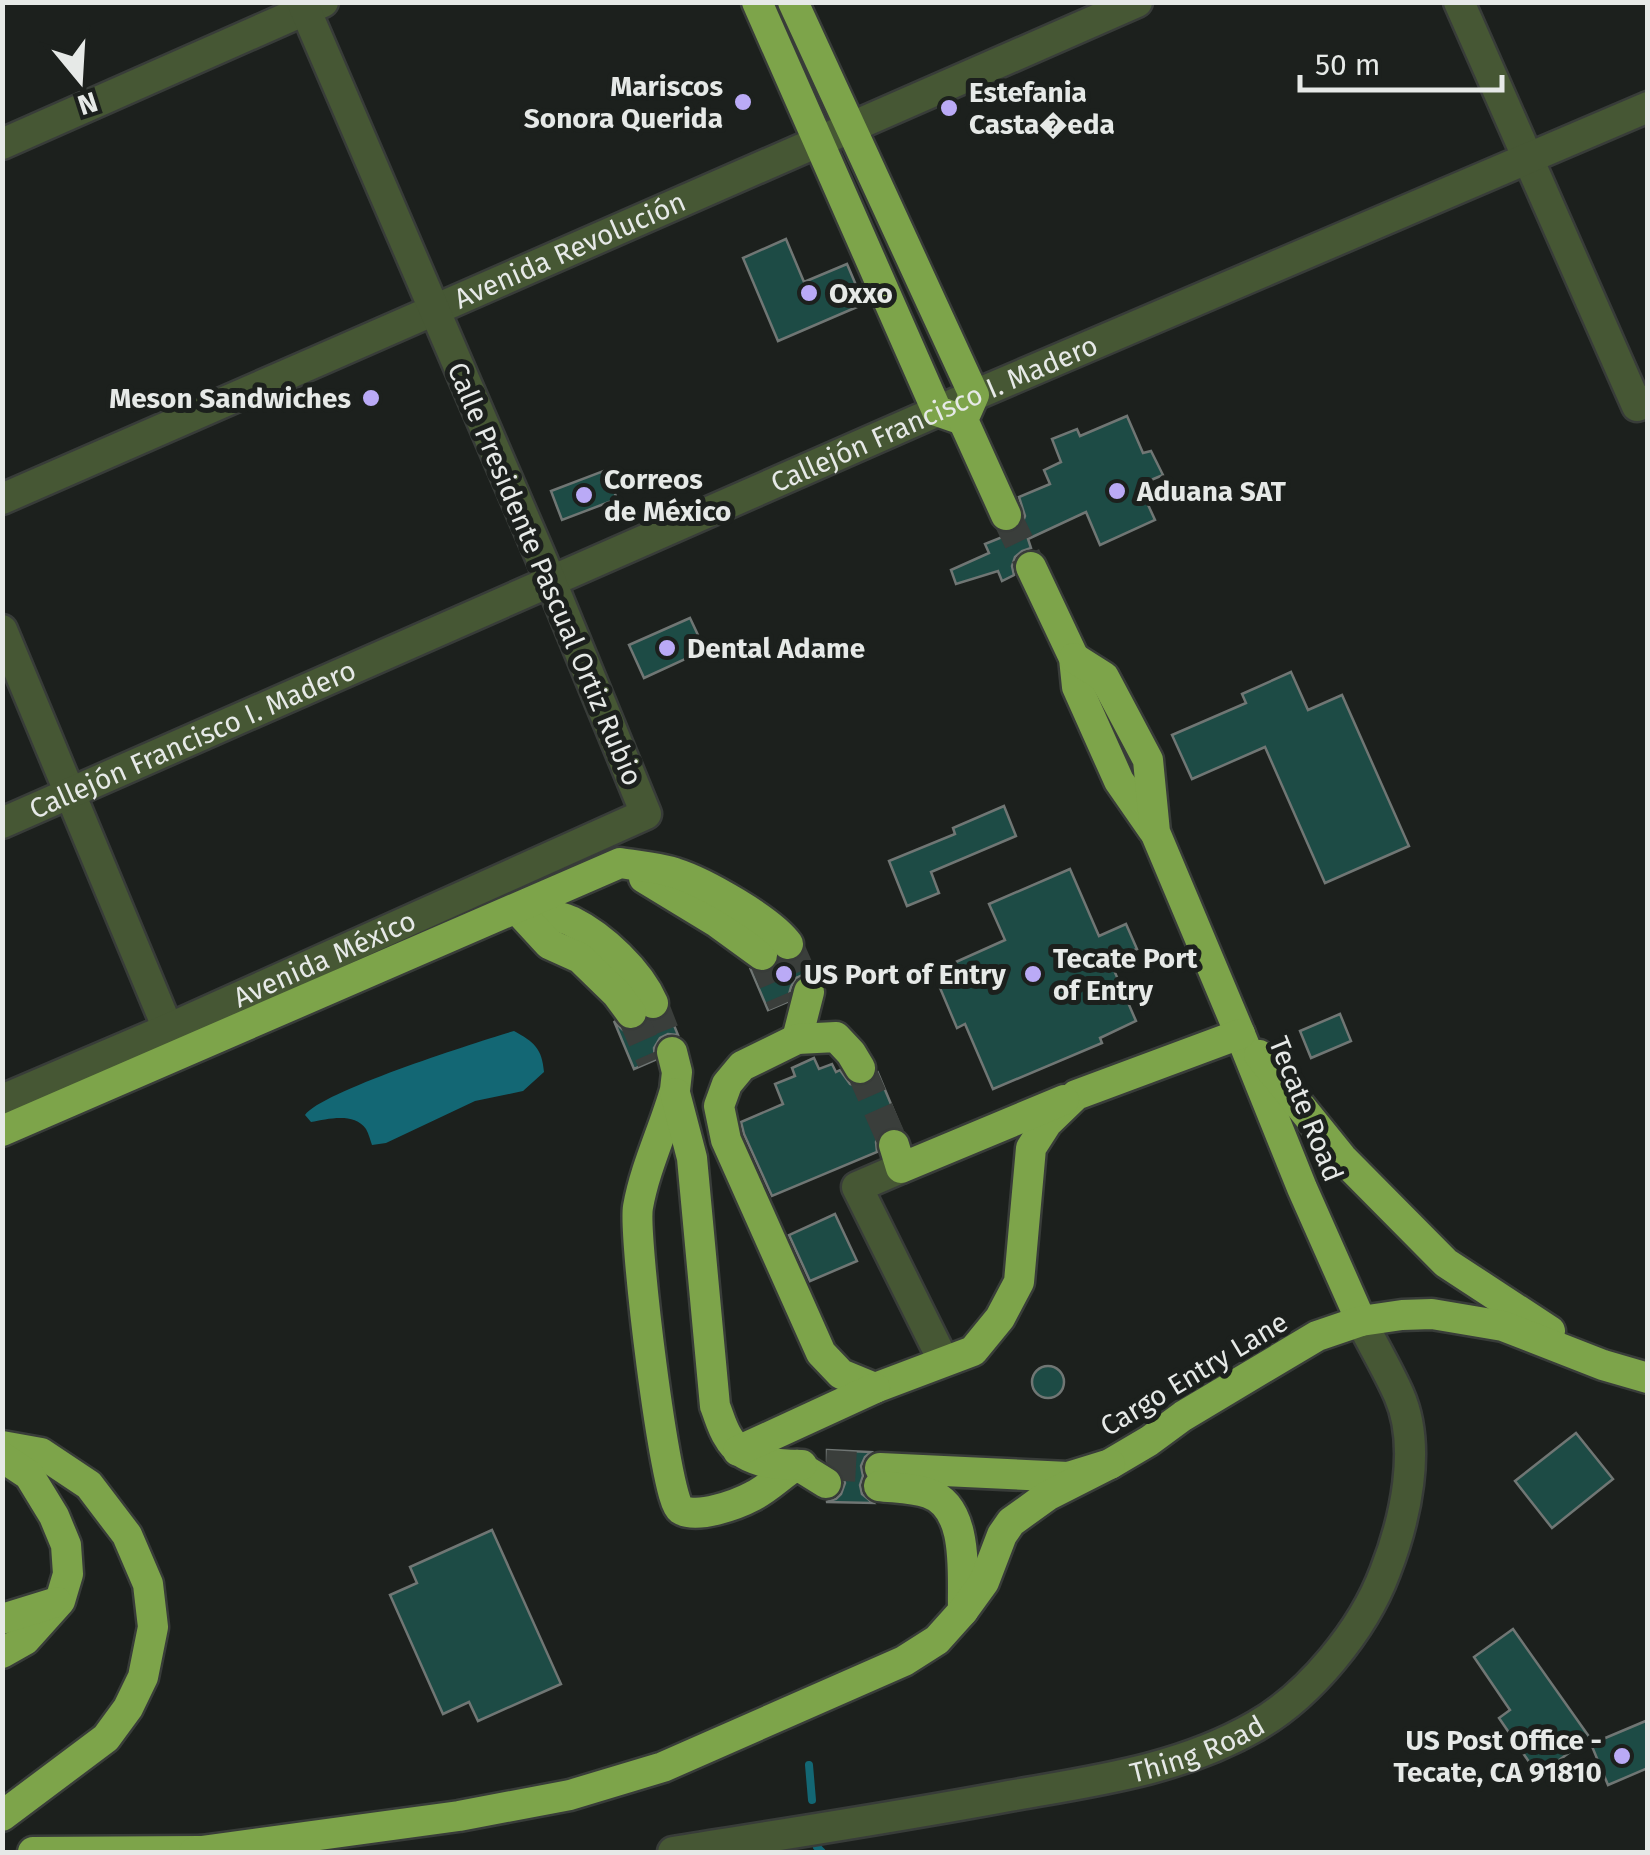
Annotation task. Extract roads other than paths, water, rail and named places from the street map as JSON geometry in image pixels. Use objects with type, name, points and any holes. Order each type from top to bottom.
[{"type":"highway","points":[[757,2],[818,140],[958,409],[1006,515]]},
{"type":"highway","points":[[793,2],[849,126],[958,409]]},
{"type":"highway","name":"Tecate Road","points":[[1031,568],[1074,658],[1104,677],[1148,760],[1155,832],[1361,1321]]},
{"type":"highway","points":[[2,1132],[620,863],[718,923],[776,949]]},
{"type":"highway","points":[[517,909],[549,944],[580,958],[617,994],[642,1008]]},
{"type":"highway","points":[[796,998],[797,1039]]},
{"type":"highway","points":[[897,1157],[1240,1034],[1342,1158],[1446,1264],[1603,1365]]},
{"type":"highway","points":[[860,1068],[836,1037],[797,1039],[742,1066],[728,1084],[719,1106],[726,1140],[821,1353],[840,1374],[876,1388]]},
{"type":"highway","points":[[662,1057],[677,1072],[637,1210],[648,1342],[676,1505],[682,1510],[700,1512],[729,1506],[757,1494],[780,1476],[817,1471],[769,1464],[738,1451],[715,1406],[692,1158],[674,1090]]},
{"type":"highway","points":[[738,1451],[876,1388],[973,1350],[1000,1318],[1019,1282],[1031,1148],[1047,1123],[1076,1095]]},
{"type":"highway","points":[[1361,1321],[1432,1314],[1468,1319],[1503,1326],[1648,1378]]},
{"type":"highway","name":"Cargo Entry Lane","points":[[963,1610],[962,1548],[957,1523],[947,1505],[930,1494],[880,1477],[1068,1477],[1110,1464],[1317,1336],[1361,1321]]},
{"type":"highway","points":[[2,1446],[40,1453],[89,1486],[127,1535],[148,1584],[153,1627],[142,1677],[128,1708],[106,1738],[2,1816]]},
{"type":"highway","points":[[2,1458],[29,1475],[54,1516],[66,1545],[68,1574],[60,1601],[25,1640],[2,1653]]},
{"type":"highway","points":[[33,1852],[197,1852],[460,1816],[570,1795],[663,1766],[904,1661],[937,1640],[984,1582],[1011,1522],[1048,1496],[1110,1464]]},
{"type":"highway","points":[[2,1619],[60,1601]]},
{"type":"street","name":"Avenida Revolución","points":[[2,499],[1137,2]]},
{"type":"street","points":[[1459,2],[1642,404]]},
{"type":"street","points":[[2,144],[310,5]]},
{"type":"street","name":"Calle Presidente Pascual Ortiz Rubio","points":[[310,5],[646,814]]},
{"type":"street","name":"Callejón Francisco I. Madero","points":[[2,824],[550,581],[958,409],[1648,107]]},
{"type":"street","points":[[2,630],[168,1029]]},
{"type":"street","name":"Avenida México","points":[[2,1100],[646,814]]},
{"type":"street","points":[[897,1157],[857,1187],[943,1360]]},
{"type":"street","name":"Thing Road","points":[[672,1852],[1119,1776],[1198,1754],[1277,1712],[1342,1648],[1379,1589],[1392,1556],[1408,1490],[1412,1453],[1401,1399],[1361,1321]]},
{"type":"water","points":[[514,1031],[536,1047],[543,1064],[544,1072],[523,1091],[475,1101],[386,1143],[372,1145],[366,1129],[355,1120],[311,1122],[305,1115],[317,1105],[369,1081]]},
{"type":"waterway","points":[[809,1765],[812,1800]]},
{"type":"waterway","points":[[817,1847],[822,1852]]},
{"type":"tunnel","points":[[1006,515],[1031,567]]},
{"type":"tunnel","points":[[788,944],[809,992]]},
{"type":"tunnel","points":[[762,955],[783,1004]]},
{"type":"tunnel","points":[[653,1003],[672,1052]]},
{"type":"tunnel","points":[[631,1013],[652,1061]]},
{"type":"tunnel","points":[[860,1068],[894,1145]]},
{"type":"tunnel","points":[[826,1465],[880,1468]]},
{"type":"place","name":"Mariscos Sonora Querida","points":[[743,102]]},
{"type":"place","name":"Estefania Casta�eda","points":[[949,108]]},
{"type":"place","name":"Oxxo","points":[[809,293]]},
{"type":"place","name":"Meson Sandwiches","points":[[371,398]]},
{"type":"place","name":"Aduana SAT","points":[[1117,491]]},
{"type":"place","name":"Correos de México","points":[[584,495]]},
{"type":"place","name":"Dental Adame","points":[[667,648]]},
{"type":"place","name":"US Port of Entry","points":[[784,974]]},
{"type":"place","name":"Tecate Port of Entry","points":[[1033,974]]},
{"type":"place","name":"US Post Office - Tecate, CA 91810","points":[[1622,1756]]}]
